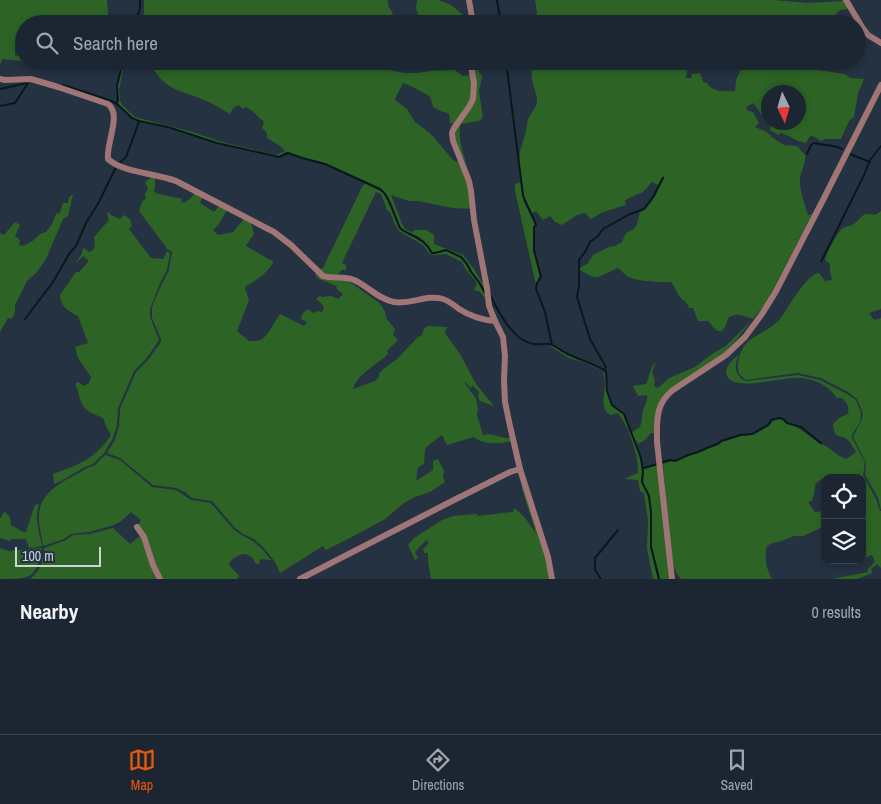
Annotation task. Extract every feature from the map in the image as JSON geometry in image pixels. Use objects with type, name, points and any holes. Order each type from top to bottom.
[{"type":"street","points":[[469,0],[472,15]]},
{"type":"street","points":[[846,0],[855,15]]},
{"type":"street","points":[[866,32],[881,43]]},
{"type":"street","points":[[472,70],[474,83],[473,98],[470,107],[452,133],[455,146],[469,181],[489,306],[502,337],[506,356],[505,402],[520,469],[548,558],[552,579]]},
{"type":"street","points":[[0,79],[31,79],[112,106],[115,112],[108,148],[108,159],[110,161],[124,167],[176,181],[274,232],[324,276],[353,280],[384,300],[404,303],[437,298],[472,316],[495,321]]},
{"type":"street","points":[[672,579],[658,442],[657,423],[661,404],[665,397],[673,390],[726,355],[737,345],[762,314],[775,293],[881,85]]},
{"type":"street","points":[[300,579],[465,494],[520,469]]},
{"type":"street","points":[[137,527],[144,537],[153,565],[160,579]]},
{"type":"green space","points":[[0,0],[107,0],[108,15],[15,15],[15,60],[2,59],[0,66]]},
{"type":"green space","points":[[144,0],[388,0],[388,6],[393,13],[392,15],[144,15]]},
{"type":"green space","points":[[417,0],[438,0],[451,5],[463,15],[418,15],[416,8]]},
{"type":"green space","points":[[535,0],[774,0],[808,3],[844,1],[849,9],[840,10],[835,15],[537,15]]},
{"type":"green space","points":[[121,70],[123,70],[119,89],[120,101],[135,117],[276,155],[285,151],[267,138],[267,133],[262,128],[264,122],[251,110],[246,107],[243,109],[239,105],[234,107],[230,114],[209,102],[167,85],[154,70],[390,70],[417,73],[456,70],[463,76],[471,75],[472,99],[455,124],[450,123],[449,114],[434,108],[429,96],[403,83],[395,100],[407,109],[415,122],[430,133],[453,160],[462,164],[468,182],[472,209],[409,201],[391,195],[406,230],[413,232],[414,230],[427,230],[434,235],[434,244],[463,255],[483,282],[486,292],[462,257],[446,250],[432,252],[422,240],[403,231],[384,191],[325,163],[288,152],[276,156],[217,143],[168,127],[139,121],[117,103]]},
{"type":"green space","points":[[473,70],[478,70],[482,76],[479,91],[483,117],[479,121],[461,124],[460,130],[461,146],[474,188],[455,134],[456,129],[472,108]]},
{"type":"green space","points":[[531,70],[687,70],[686,78],[691,78],[692,74],[700,73],[703,82],[716,90],[723,91],[735,91],[736,80],[741,70],[818,70],[845,74],[850,78],[864,79],[858,93],[854,117],[849,121],[841,139],[825,139],[821,141],[810,136],[806,143],[781,133],[778,135],[770,130],[806,130],[806,85],[761,85],[761,114],[753,103],[746,107],[748,111],[753,112],[759,123],[755,127],[767,132],[784,145],[797,146],[805,155],[800,188],[808,215],[812,214],[766,303],[736,340],[724,353],[665,395],[655,433],[651,433],[638,444],[631,433],[640,427],[647,395],[638,396],[633,386],[646,384],[651,369],[656,362],[652,372],[655,381],[654,386],[658,388],[669,378],[695,367],[727,345],[753,319],[741,315],[729,317],[722,331],[717,331],[708,321],[698,321],[693,308],[689,308],[682,300],[671,282],[655,282],[630,278],[618,268],[598,277],[593,277],[580,270],[593,255],[622,242],[626,233],[634,229],[640,212],[652,202],[664,177],[658,185],[652,182],[643,192],[625,200],[626,205],[603,212],[591,219],[585,213],[577,215],[562,225],[555,222],[550,216],[543,220],[536,211],[532,214],[524,196],[519,161],[528,119],[537,104]]},
{"type":"green space","points":[[153,176],[155,177],[155,193],[182,199],[181,201],[184,203],[194,193],[203,197],[200,203],[214,212],[219,206],[227,210],[213,230],[218,235],[233,232],[244,219],[251,223],[254,234],[246,246],[272,260],[273,263],[265,273],[245,288],[249,300],[237,331],[249,341],[260,340],[265,337],[280,314],[304,326],[307,322],[301,319],[303,313],[308,309],[313,313],[317,311],[322,312],[324,308],[316,299],[319,296],[331,296],[338,299],[343,294],[336,288],[337,286],[319,279],[315,275],[317,272],[345,280],[382,306],[386,318],[395,329],[393,335],[398,340],[387,351],[388,354],[384,358],[359,378],[353,389],[375,381],[382,370],[397,359],[422,335],[424,329],[428,326],[448,327],[445,333],[460,354],[476,384],[494,406],[480,401],[478,397],[479,392],[473,386],[470,388],[465,381],[476,399],[477,415],[483,435],[490,434],[512,438],[512,441],[492,443],[478,440],[474,437],[447,445],[442,435],[425,449],[424,464],[418,467],[416,481],[433,470],[433,461],[438,459],[444,471],[443,477],[445,482],[430,492],[404,503],[385,519],[326,550],[323,546],[280,573],[275,562],[263,547],[254,539],[235,528],[212,501],[192,498],[176,488],[153,485],[120,458],[107,453],[115,440],[119,426],[120,409],[136,372],[148,360],[161,342],[152,318],[152,307],[169,270],[172,252],[167,249],[139,211],[142,202],[146,198],[145,194],[148,189],[145,182]]},
{"type":"green space","points":[[520,182],[524,202],[535,225],[533,228],[533,249],[539,270],[536,285],[515,191],[515,184]]},
{"type":"green space","points":[[366,184],[384,193],[402,231],[422,242],[433,254],[447,251],[461,258],[485,294],[492,320],[485,298],[479,291],[475,291],[476,281],[466,270],[462,262],[446,254],[435,255],[430,254],[423,245],[399,231],[390,212],[387,210],[381,194],[376,192],[342,263],[346,265],[346,270],[341,270],[338,274],[330,277],[319,270],[323,268],[363,185]]},
{"type":"green space","points":[[73,194],[68,216],[63,219],[46,259],[37,272],[27,281],[15,305],[12,319],[8,318],[0,332],[0,233],[4,235],[15,222],[20,225],[15,236],[20,240],[19,245],[24,246],[46,232],[56,214],[60,213],[63,203],[68,203],[69,197]]},
{"type":"green space","points":[[881,211],[881,309],[869,313],[874,320],[881,318],[881,510],[878,498],[865,474],[866,462],[853,437],[863,414],[857,399],[848,392],[821,378],[797,373],[746,380],[739,374],[738,366],[741,352],[745,345],[778,321],[809,279],[819,273],[825,281],[832,280],[830,264],[825,260],[832,243],[841,230],[854,224],[864,215],[875,215]]},
{"type":"green space","points":[[108,212],[120,219],[124,215],[130,219],[132,226],[129,229],[151,258],[163,259],[167,251],[170,253],[167,270],[150,309],[150,317],[159,340],[146,359],[134,371],[118,408],[117,425],[112,440],[104,453],[93,464],[54,484],[53,474],[92,456],[111,435],[103,418],[87,410],[80,400],[75,384],[78,382],[84,386],[89,383],[91,377],[78,358],[75,347],[88,343],[78,316],[71,313],[60,299],[60,295],[76,272],[79,272],[89,261],[83,256],[75,264],[83,248],[90,252],[94,248],[94,237],[109,220]]},
{"type":"green space","points":[[551,345],[567,355],[588,363],[605,373],[610,402],[612,406],[624,415],[640,458],[641,480],[648,496],[651,513],[650,547],[658,579],[653,579],[647,548],[648,521],[644,493],[640,491],[638,480],[626,479],[638,473],[635,450],[626,426],[618,413],[610,415],[605,408],[603,401],[605,383],[603,372],[586,363],[569,358]]},
{"type":"green space","points":[[739,354],[736,370],[739,376],[746,381],[798,375],[820,380],[856,400],[861,413],[860,422],[852,438],[865,462],[863,474],[821,474],[821,480],[816,484],[812,501],[808,502],[815,512],[821,511],[821,528],[803,536],[794,536],[767,546],[766,563],[772,579],[681,579],[674,567],[663,464],[671,461],[675,462],[707,448],[719,445],[722,442],[741,436],[753,435],[777,419],[781,419],[800,429],[842,458],[846,459],[856,452],[846,438],[837,435],[834,430],[833,424],[839,418],[848,414],[848,405],[842,398],[837,398],[822,384],[802,378],[740,383],[732,381],[727,376],[726,370]]},
{"type":"green space","points":[[105,455],[120,460],[152,487],[176,490],[191,500],[211,503],[234,530],[253,541],[271,560],[260,559],[259,564],[256,564],[251,557],[244,554],[231,560],[229,565],[239,576],[237,579],[162,579],[138,525],[141,520],[131,512],[120,522],[111,526],[89,532],[71,534],[64,539],[43,546],[39,514],[45,497],[65,480],[94,466]]},
{"type":"green space","points":[[658,465],[671,579],[660,579],[652,546],[652,512],[649,495],[642,480],[643,469]]},
{"type":"green space","points":[[520,476],[552,579],[431,579],[428,553],[424,553],[423,549],[429,543],[426,540],[415,552],[418,558],[415,560],[408,545],[414,538],[442,520],[453,516],[477,514],[477,516],[513,512],[514,508],[524,516],[536,533],[522,489]]},
{"type":"green space","points":[[866,481],[881,511],[881,568],[877,564],[871,569],[872,573],[857,579],[832,579],[868,572],[868,569],[875,562],[872,555],[866,557]]},
{"type":"green space","points":[[39,504],[37,520],[42,546],[29,548],[26,539],[11,539],[10,541],[0,538],[0,519],[3,513],[5,512],[10,517],[11,525],[26,532],[35,505]]},
{"type":"green space","points":[[113,528],[130,544],[140,536],[147,549],[156,579],[30,579],[41,565],[44,548],[66,540],[73,535],[90,534]]},
{"type":"green space","points":[[0,548],[9,551],[42,548],[37,566],[30,575],[19,579],[0,579]]},
{"type":"waterway","points":[[138,15],[140,0]]},
{"type":"waterway","points":[[497,0],[500,15]]},
{"type":"waterway","points":[[116,103],[118,101],[117,86],[121,70]]},
{"type":"waterway","points":[[507,70],[523,195],[536,225],[534,227],[534,250],[541,277],[536,289],[545,312],[552,345]]},
{"type":"waterway","points":[[0,106],[15,103],[30,80]]},
{"type":"waterway","points":[[0,89],[27,83]]},
{"type":"waterway","points":[[63,85],[116,103],[132,118],[139,121],[168,127],[217,143],[279,157],[288,153],[325,164],[380,189],[389,201],[403,231],[423,241],[432,253],[446,250],[461,257],[485,293]]},
{"type":"waterway","points":[[118,164],[126,157],[139,122]]},
{"type":"waterway","points":[[807,154],[814,143],[842,149]]},
{"type":"waterway","points":[[821,262],[870,160],[881,146]]},
{"type":"waterway","points":[[850,154],[870,162]]},
{"type":"waterway","points":[[25,319],[53,282],[69,254],[76,246],[116,167]]},
{"type":"waterway","points":[[604,370],[606,367],[590,339],[577,297],[579,260],[590,242],[603,229],[630,214],[644,209],[663,178]]},
{"type":"waterway","points":[[490,295],[507,324],[525,341],[533,344],[551,345],[606,371],[607,391],[612,405],[624,414],[641,458],[642,482],[649,496],[651,512],[651,547],[659,579]]},
{"type":"waterway","points":[[662,462],[675,461],[721,441],[740,435],[752,434],[768,425],[771,420],[779,418],[787,423],[801,427],[821,443]]},
{"type":"waterway","points":[[644,468],[658,464]]},
{"type":"waterway","points":[[601,579],[595,570],[595,558],[618,530]]}]
